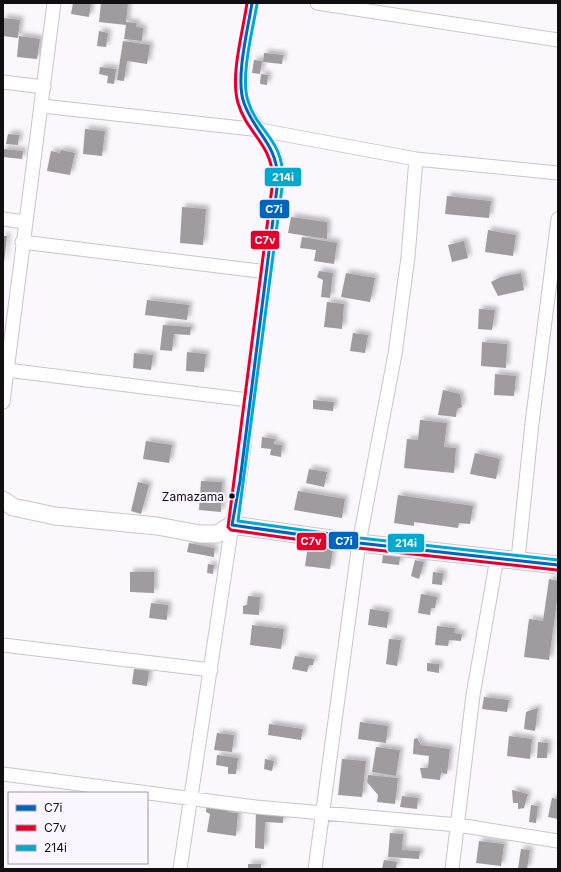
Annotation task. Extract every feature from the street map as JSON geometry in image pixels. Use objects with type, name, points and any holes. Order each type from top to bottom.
[{"type":"street","points":[[3,402],[7,370],[7,348],[42,106],[54,3]]},
{"type":"street","points":[[180,869],[192,798],[232,525],[239,488],[248,400],[267,272],[278,175],[277,158],[271,144],[249,116],[242,100],[241,81],[252,3]]},
{"type":"street","points":[[317,3],[558,40]]},
{"type":"street","points":[[3,82],[44,87]]},
{"type":"street","points":[[42,106],[260,130],[416,159],[558,173]]},
{"type":"street","points":[[315,869],[359,543],[395,354],[408,257],[416,159]]},
{"type":"street","points":[[3,219],[25,222]]},
{"type":"street","points":[[518,559],[533,415],[558,219]]},
{"type":"street","points":[[22,242],[267,272]]},
{"type":"street","points":[[7,370],[248,400]]},
{"type":"street","points":[[3,500],[13,507],[55,516],[157,526],[200,534],[217,534],[232,525],[359,543],[518,559],[558,565]]},
{"type":"street","points":[[452,869],[472,695],[497,558]]},
{"type":"street","points":[[3,645],[211,670]]},
{"type":"street","points":[[3,774],[145,792]]},
{"type":"street","points":[[148,792],[256,807],[458,825],[558,842]]},
{"type":"building","points":[[73,3],[91,3],[89,17],[71,14]]},
{"type":"building","points":[[101,3],[128,3],[126,22],[136,23],[136,27],[143,28],[142,41],[124,39],[126,25],[99,22]]},
{"type":"building","points":[[3,18],[20,20],[18,38],[3,36]]},
{"type":"building","points":[[99,31],[108,33],[106,47],[97,46]]},
{"type":"building","points":[[19,36],[40,39],[37,59],[17,57]]},
{"type":"building","points":[[123,41],[150,45],[147,64],[127,61],[124,81],[117,80]]},
{"type":"building","points":[[264,53],[283,55],[282,64],[263,62]]},
{"type":"building","points":[[254,60],[262,61],[260,74],[252,73]]},
{"type":"building","points":[[100,67],[116,69],[114,84],[107,83],[108,76],[99,74]]},
{"type":"building","points":[[261,74],[268,75],[267,85],[260,84]]},
{"type":"building","points":[[85,129],[105,131],[102,156],[83,154]]},
{"type":"building","points":[[8,134],[19,135],[18,145],[6,144]]},
{"type":"building","points":[[3,149],[23,151],[22,159],[3,157]]},
{"type":"building","points":[[61,150],[75,153],[70,175],[47,171],[51,151],[60,153]]},
{"type":"building","points":[[447,196],[491,201],[489,218],[445,214]]},
{"type":"building","points":[[182,207],[206,209],[203,245],[180,243]]},
{"type":"building","points":[[291,217],[327,222],[327,239],[288,233]]},
{"type":"building","points":[[488,230],[516,235],[513,256],[485,252]]},
{"type":"building","points":[[3,236],[7,236],[4,263],[3,262]]},
{"type":"building","points":[[302,237],[337,243],[334,264],[314,261],[316,250],[300,248]]},
{"type":"building","points":[[464,241],[468,258],[452,262],[448,245]]},
{"type":"building","points":[[319,271],[333,273],[330,298],[321,297],[323,280],[317,277]]},
{"type":"building","points":[[346,273],[375,278],[370,302],[341,297]]},
{"type":"building","points":[[521,273],[524,290],[498,296],[491,282],[501,277]]},
{"type":"building","points":[[147,300],[189,305],[187,320],[145,315]]},
{"type":"building","points":[[327,302],[344,304],[342,329],[324,327]]},
{"type":"building","points":[[479,309],[495,310],[492,330],[478,329]]},
{"type":"building","points":[[163,325],[191,327],[190,335],[174,334],[172,351],[160,350]]},
{"type":"building","points":[[353,333],[368,335],[365,353],[350,351]]},
{"type":"building","points":[[482,342],[507,344],[506,368],[481,366]]},
{"type":"building","points":[[187,352],[206,354],[204,372],[186,371]]},
{"type":"building","points":[[134,353],[153,355],[151,370],[133,368]]},
{"type":"building","points":[[495,374],[516,376],[514,396],[494,395]]},
{"type":"building","points":[[443,390],[460,394],[462,407],[457,409],[456,417],[438,415]]},
{"type":"building","points":[[313,400],[334,402],[333,411],[313,409]]},
{"type":"building","points":[[420,420],[447,423],[444,447],[456,448],[454,473],[404,468],[407,439],[418,440]]},
{"type":"building","points":[[262,437],[275,439],[274,444],[282,445],[281,457],[270,455],[271,449],[261,448]]},
{"type":"building","points":[[146,441],[172,445],[169,463],[143,459]]},
{"type":"building","points":[[475,453],[500,459],[496,479],[470,474]]},
{"type":"building","points":[[309,469],[327,472],[324,487],[306,483]]},
{"type":"building","points":[[201,481],[222,482],[221,512],[199,510]]},
{"type":"building","points":[[138,482],[149,485],[141,514],[131,511]]},
{"type":"building","points":[[298,491],[345,499],[342,518],[294,510]]},
{"type":"building","points":[[398,495],[473,506],[470,524],[459,523],[458,528],[414,522],[414,526],[394,523]]},
{"type":"building","points":[[189,543],[214,548],[214,557],[187,552]]},
{"type":"building","points":[[308,546],[333,549],[330,569],[305,566]]},
{"type":"building","points":[[383,555],[400,557],[399,565],[382,563]]},
{"type":"building","points":[[415,560],[424,562],[419,579],[411,576]]},
{"type":"building","points":[[208,564],[214,565],[213,574],[207,573]]},
{"type":"building","points":[[130,572],[154,572],[154,593],[130,592]]},
{"type":"building","points":[[433,572],[443,573],[442,585],[432,584]]},
{"type":"building","points":[[549,579],[558,581],[558,593],[549,660],[524,657],[529,619],[543,621]]},
{"type":"building","points":[[421,594],[437,597],[435,608],[431,608],[430,615],[418,613]]},
{"type":"building","points":[[248,596],[260,597],[259,615],[243,614],[243,606],[247,605]]},
{"type":"building","points":[[151,603],[168,605],[167,620],[149,618]]},
{"type":"building","points":[[370,609],[389,612],[387,628],[368,625]]},
{"type":"building","points":[[252,625],[284,629],[281,649],[250,645]]},
{"type":"building","points":[[437,626],[455,628],[454,633],[462,634],[461,641],[449,640],[448,646],[435,645]]},
{"type":"building","points":[[389,639],[401,640],[397,666],[386,664]]},
{"type":"building","points":[[295,656],[314,659],[313,665],[309,665],[307,672],[292,669]]},
{"type":"building","points":[[427,663],[439,664],[439,673],[427,671]]},
{"type":"building","points":[[134,669],[149,671],[147,686],[132,684]]},
{"type":"building","points":[[484,697],[509,700],[507,712],[482,709]]},
{"type":"building","points":[[538,708],[535,731],[524,729],[526,712]]},
{"type":"building","points":[[360,722],[388,726],[386,743],[358,739]]},
{"type":"building","points":[[269,724],[303,729],[301,740],[268,735]]},
{"type":"building","points":[[217,733],[234,735],[232,752],[214,750]]},
{"type":"building","points":[[509,736],[532,739],[530,759],[507,756]]},
{"type":"building","points":[[417,738],[421,745],[450,749],[447,774],[441,773],[440,780],[422,778],[420,768],[428,768],[429,756],[413,754],[414,739]]},
{"type":"building","points":[[538,742],[548,743],[547,758],[537,758]]},
{"type":"building","points":[[376,747],[400,750],[396,776],[372,772]]},
{"type":"building","points":[[217,755],[238,758],[236,774],[228,774],[228,767],[216,765]]},
{"type":"building","points":[[265,759],[274,761],[272,771],[264,769]]},
{"type":"building","points":[[342,759],[366,761],[362,797],[338,795]]},
{"type":"building","points":[[368,775],[398,778],[395,804],[377,802],[378,795],[367,782]]},
{"type":"building","points":[[512,790],[528,794],[524,808],[518,809],[518,803],[513,803]]},
{"type":"building","points":[[402,796],[418,798],[417,809],[400,807]]},
{"type":"building","points":[[552,798],[558,799],[558,819],[548,817]]},
{"type":"building","points":[[207,803],[225,805],[228,812],[238,813],[236,836],[207,832],[210,814],[206,812]]},
{"type":"building","points":[[531,805],[538,806],[536,823],[529,822]]},
{"type":"building","points":[[256,812],[283,813],[283,823],[265,822],[264,849],[255,848]]},
{"type":"building","points":[[390,833],[403,834],[402,850],[420,851],[419,859],[388,857]]},
{"type":"building","points":[[479,841],[504,844],[501,866],[476,863]]},
{"type":"building","points":[[521,849],[530,850],[527,869],[518,869]]},
{"type":"building","points":[[384,860],[397,862],[396,869],[382,869]]},
{"type":"building","points":[[248,864],[261,864],[261,869],[248,869]]},
{"type":"transit line","name":"C7v","points":[[247,3],[236,67],[236,92],[242,114],[264,148],[268,157],[272,167],[273,180],[228,527],[231,530],[358,548],[557,570]]},
{"type":"transit line","name":"C7i","points":[[252,3],[243,54],[241,81],[242,93],[244,103],[249,114],[265,139],[274,157],[277,167],[278,180],[240,481],[232,525],[359,543],[558,565]]},
{"type":"transit line","name":"214i","points":[[257,4],[246,66],[246,91],[252,112],[275,145],[279,154],[283,180],[238,521],[360,538],[558,560]]},
{"type":"place","name":"Zamazama","points":[[232,496]]}]
